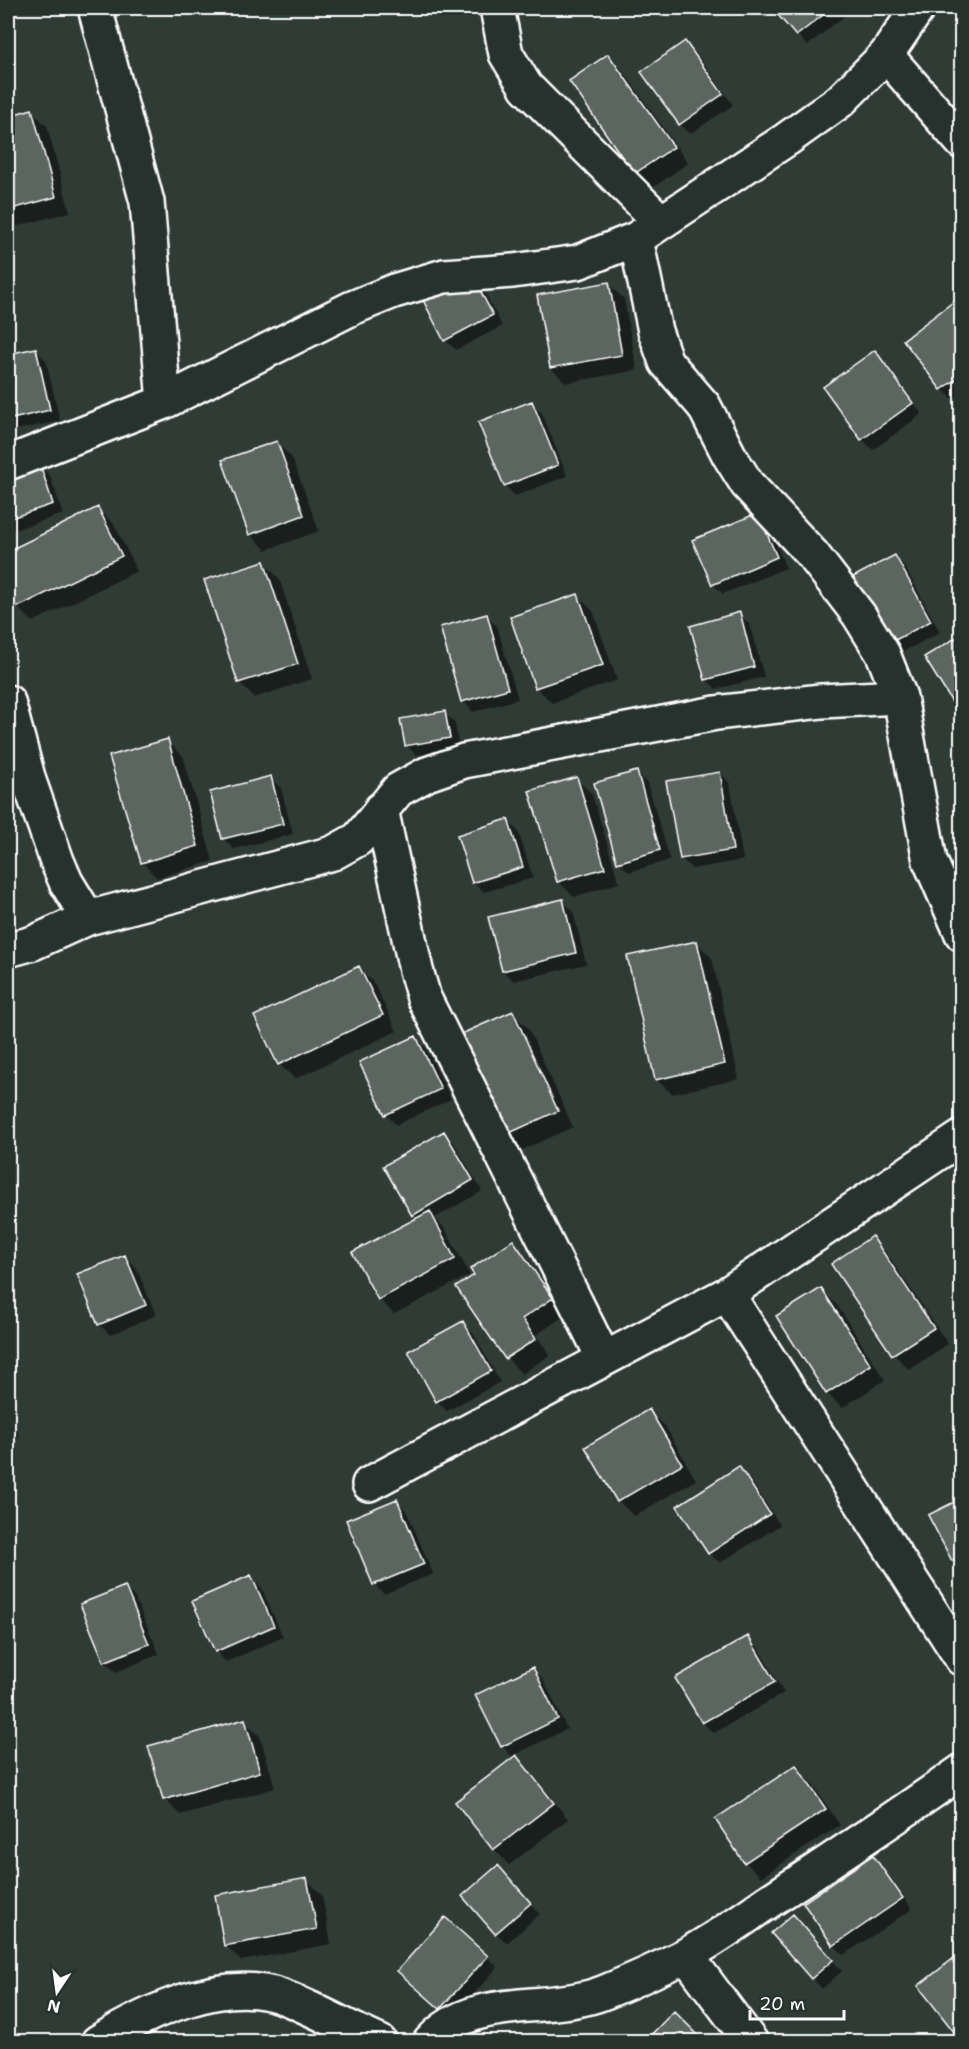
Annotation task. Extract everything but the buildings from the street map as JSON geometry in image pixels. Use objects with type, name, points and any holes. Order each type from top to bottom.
[{"type":"street","points":[[95,8],[147,202],[164,402]]},
{"type":"street","points":[[497,8],[506,54],[526,87],[649,231],[655,332],[666,362],[704,406],[747,484],[813,555],[859,615],[883,654],[900,697],[930,861],[962,933]]},
{"type":"street","points":[[8,463],[164,402],[352,308],[394,291],[444,276],[513,271],[578,262],[649,231],[840,101],[886,55],[918,8]]},
{"type":"street","points":[[886,55],[941,121],[962,142]]},
{"type":"street","points":[[8,950],[40,940],[88,918],[333,853],[358,839],[398,790],[427,774],[464,761],[716,713],[821,701],[900,697]]},
{"type":"street","points":[[8,702],[29,781],[57,861],[66,882],[88,918]]},
{"type":"street","points":[[381,809],[424,998],[604,1359]]},
{"type":"street","points":[[369,1484],[727,1294],[962,1137]]},
{"type":"street","points":[[727,1294],[962,1659]]},
{"type":"street","points":[[429,2042],[440,2030],[460,2018],[513,2006],[558,2003],[603,1993],[686,1955],[861,1842],[962,1772]]},
{"type":"street","points":[[686,1955],[751,2042]]},
{"type":"street","points":[[98,2042],[143,2017],[202,1995],[237,1989],[279,1995],[380,2042]]}]
